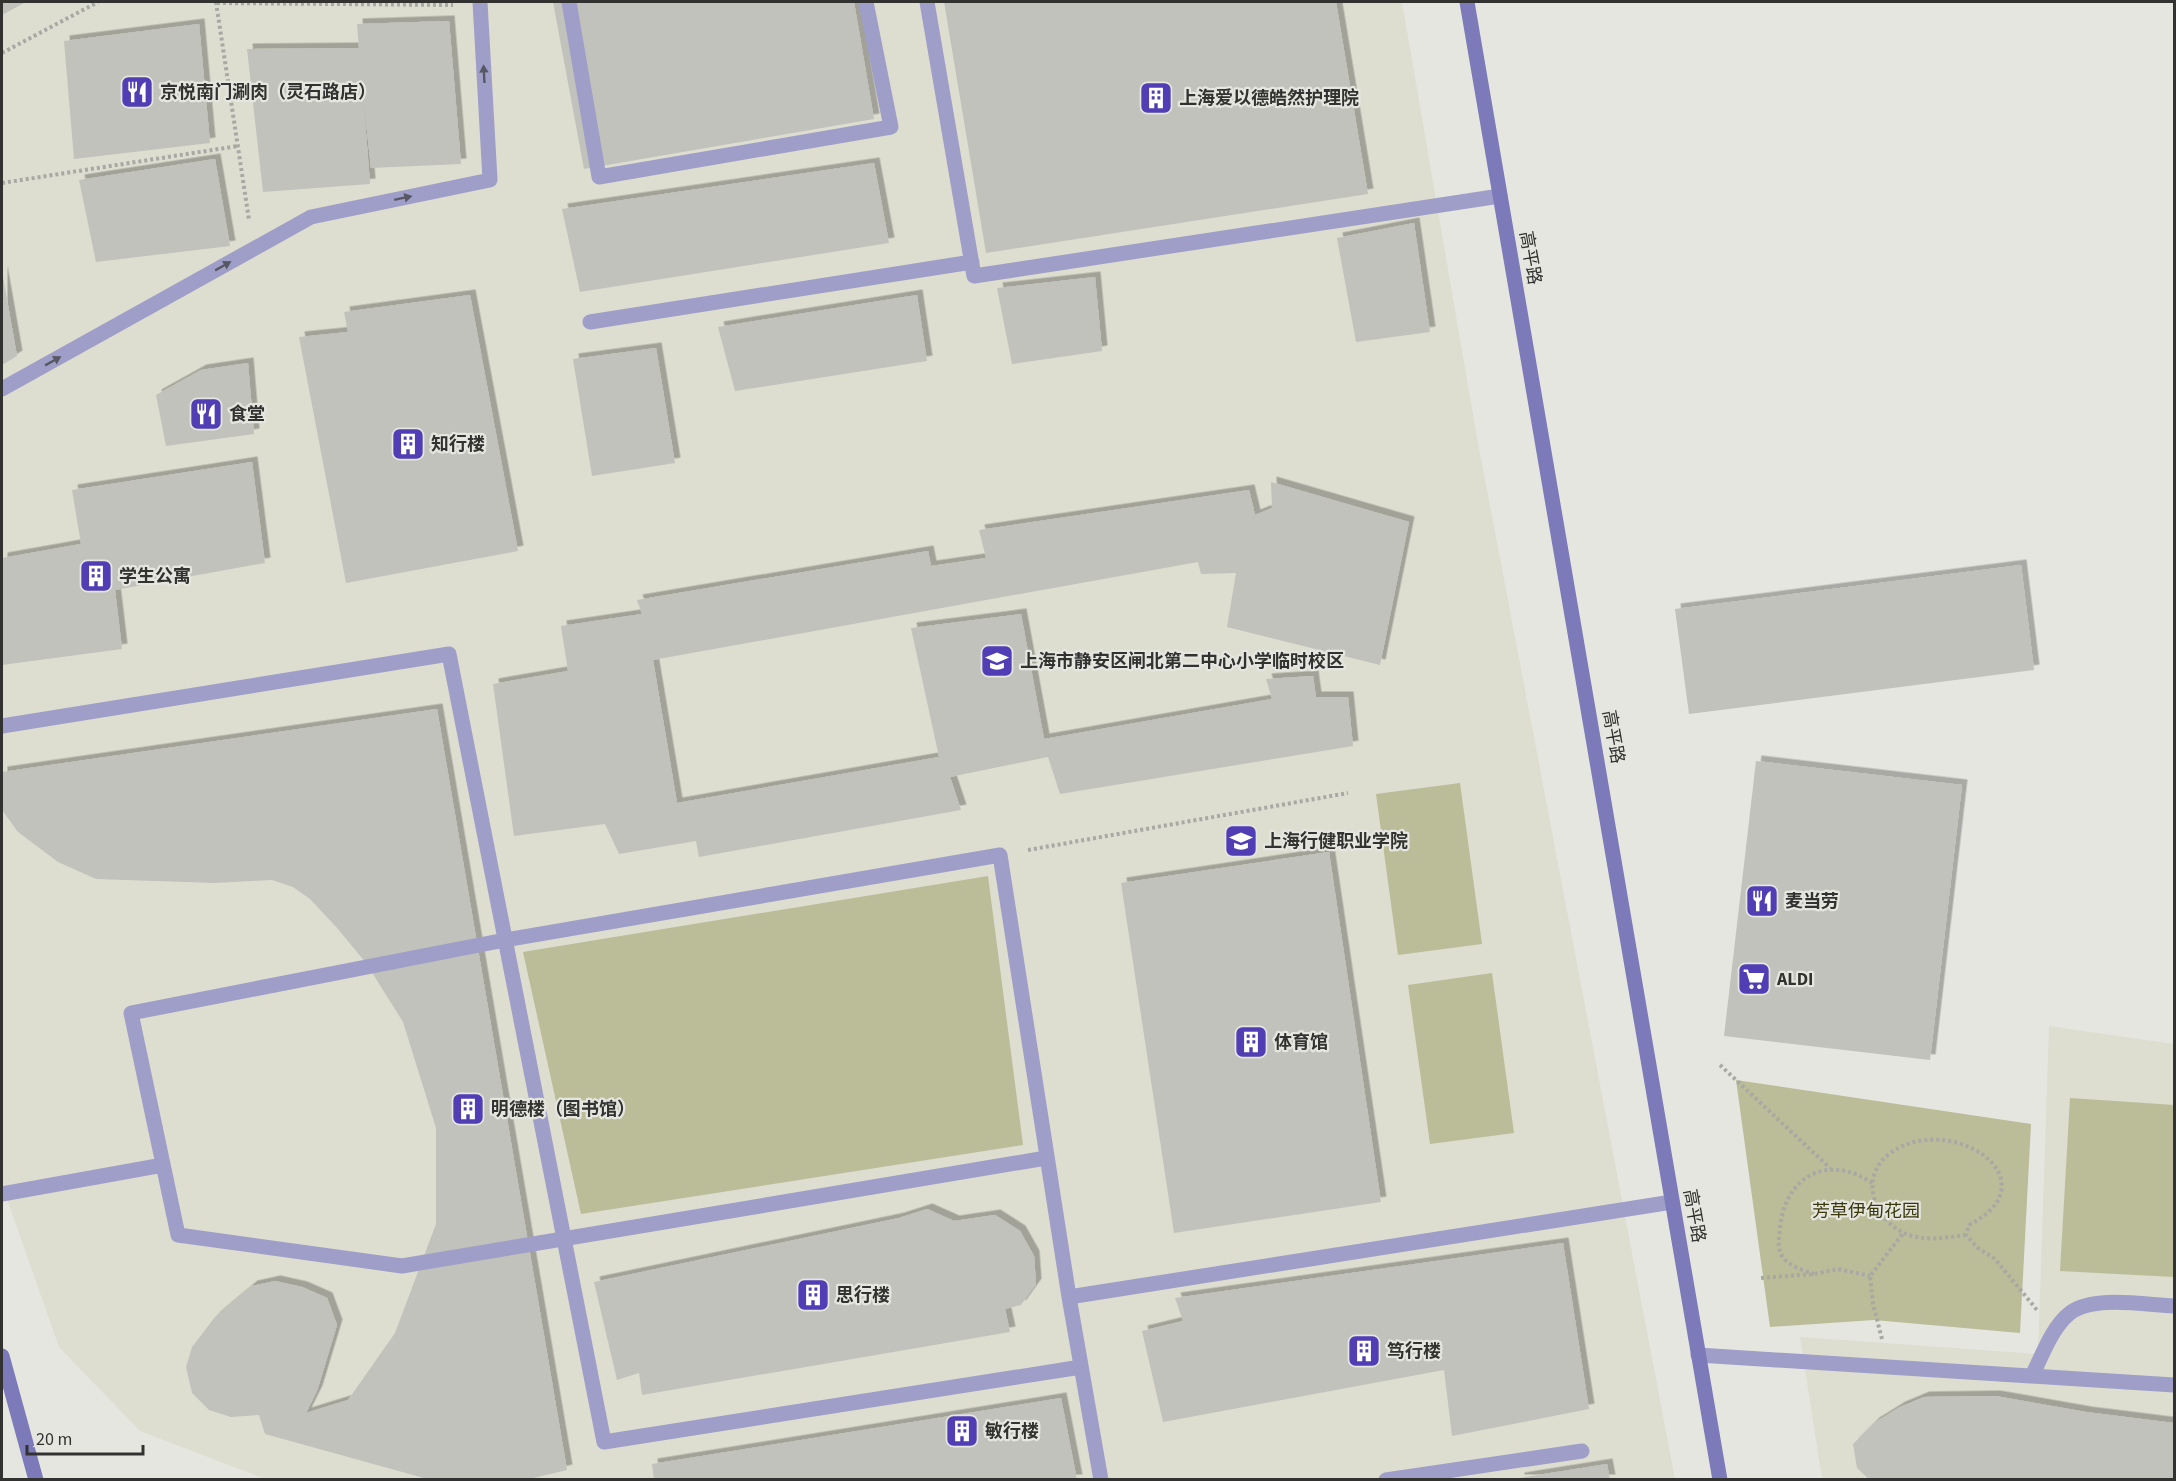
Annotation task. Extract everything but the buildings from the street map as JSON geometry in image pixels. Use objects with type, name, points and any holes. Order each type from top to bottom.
[{"type":"street","name":"高平路","points":[[1467,2],[1720,1479]]},
{"type":"street","points":[[2,1356],[36,1479]]},
{"type":"lane","points":[[569,2],[600,177],[891,127],[866,2]]},
{"type":"lane","points":[[927,2],[974,276],[1500,196]]},
{"type":"lane","points":[[2,389],[311,217],[490,180],[480,3]]},
{"type":"lane","points":[[590,322],[972,262]]},
{"type":"lane","points":[[2,726],[449,654],[604,1442],[1081,1367]]},
{"type":"lane","points":[[1046,1158],[402,1266],[178,1235],[131,1013],[505,940],[1000,855],[1046,1158],[1101,1479]]},
{"type":"lane","points":[[2,1194],[162,1165]]},
{"type":"lane","points":[[1069,1297],[1672,1202]]},
{"type":"lane","points":[[2031,1376],[2055,1331],[2068,1314],[2081,1306],[2107,1302],[2175,1306]]},
{"type":"lane","points":[[1698,1355],[2175,1385]]},
{"type":"lane","points":[[1386,1479],[1582,1451]]},
{"type":"path","points":[[2,53],[98,2]]},
{"type":"path","points":[[254,249],[216,2],[480,3]]},
{"type":"path","points":[[2,183],[238,146]]},
{"type":"path","points":[[1000,855],[1348,793]]},
{"type":"path","points":[[1720,1065],[1831,1168]]},
{"type":"path","points":[[1945,1139],[1985,1155],[1996,1168],[2002,1182],[1997,1204],[1985,1217],[1969,1225],[1966,1234],[1931,1239],[1904,1232],[1883,1216],[1871,1196],[1872,1183],[1877,1170],[1888,1154],[1922,1142],[1945,1139]]},
{"type":"path","points":[[1814,1274],[1783,1258],[1778,1246],[1784,1206],[1802,1181],[1813,1172],[1831,1168],[1858,1173],[1872,1183]]},
{"type":"path","points":[[1890,1367],[1873,1304],[1870,1276],[1904,1232]]},
{"type":"path","points":[[1966,1234],[1978,1248],[1995,1259],[2055,1331]]},
{"type":"path","points":[[1761,1278],[1814,1274],[1838,1269],[1870,1276]]},
{"type":"shaded area","points":[[2,2],[1402,2],[1476,432],[1675,1479],[268,1480],[140,1431],[59,1347],[2,1185]]},
{"type":"shaded area","points":[[2049,1026],[2174,1044],[2174,1479],[1822,1479],[1800,1337],[2038,1354]]},
{"type":"green space","points":[[1460,783],[1482,944],[1398,955],[1376,794]]},
{"type":"green space","points":[[988,876],[1023,1145],[581,1214],[523,952]]},
{"type":"green space","points":[[1492,973],[1514,1133],[1430,1144],[1408,985]]},
{"type":"green space","name":"芳草伊甸花园","points":[[1736,1080],[2031,1124],[2020,1333],[1874,1320],[1770,1327]]},
{"type":"green space","points":[[2070,1098],[2174,1105],[2174,1277],[2060,1271]]},
{"type":"place","name":"京悦南门涮肉（灵石路店）","points":[[137,92]]},
{"type":"place","name":"上海爱以德皓然护理院","points":[[1156,98]]},
{"type":"place","name":"食堂","points":[[206,414]]},
{"type":"place","name":"知行楼","points":[[408,444]]},
{"type":"place","name":"学生公寓","points":[[96,576]]},
{"type":"place","name":"上海市静安区闸北第二中心小学临时校区","points":[[997,661]]},
{"type":"place","name":"上海行健职业学院","points":[[1241,841]]},
{"type":"place","name":"麦当劳","points":[[1762,901]]},
{"type":"place","name":"ALDI","points":[[1754,979]]},
{"type":"place","name":"体育馆","points":[[1251,1042]]},
{"type":"place","name":"明德楼（图书馆）","points":[[468,1109]]},
{"type":"place","name":"思行楼","points":[[813,1295]]},
{"type":"place","name":"笃行楼","points":[[1364,1351]]},
{"type":"place","name":"敏行楼","points":[[962,1431]]}]
